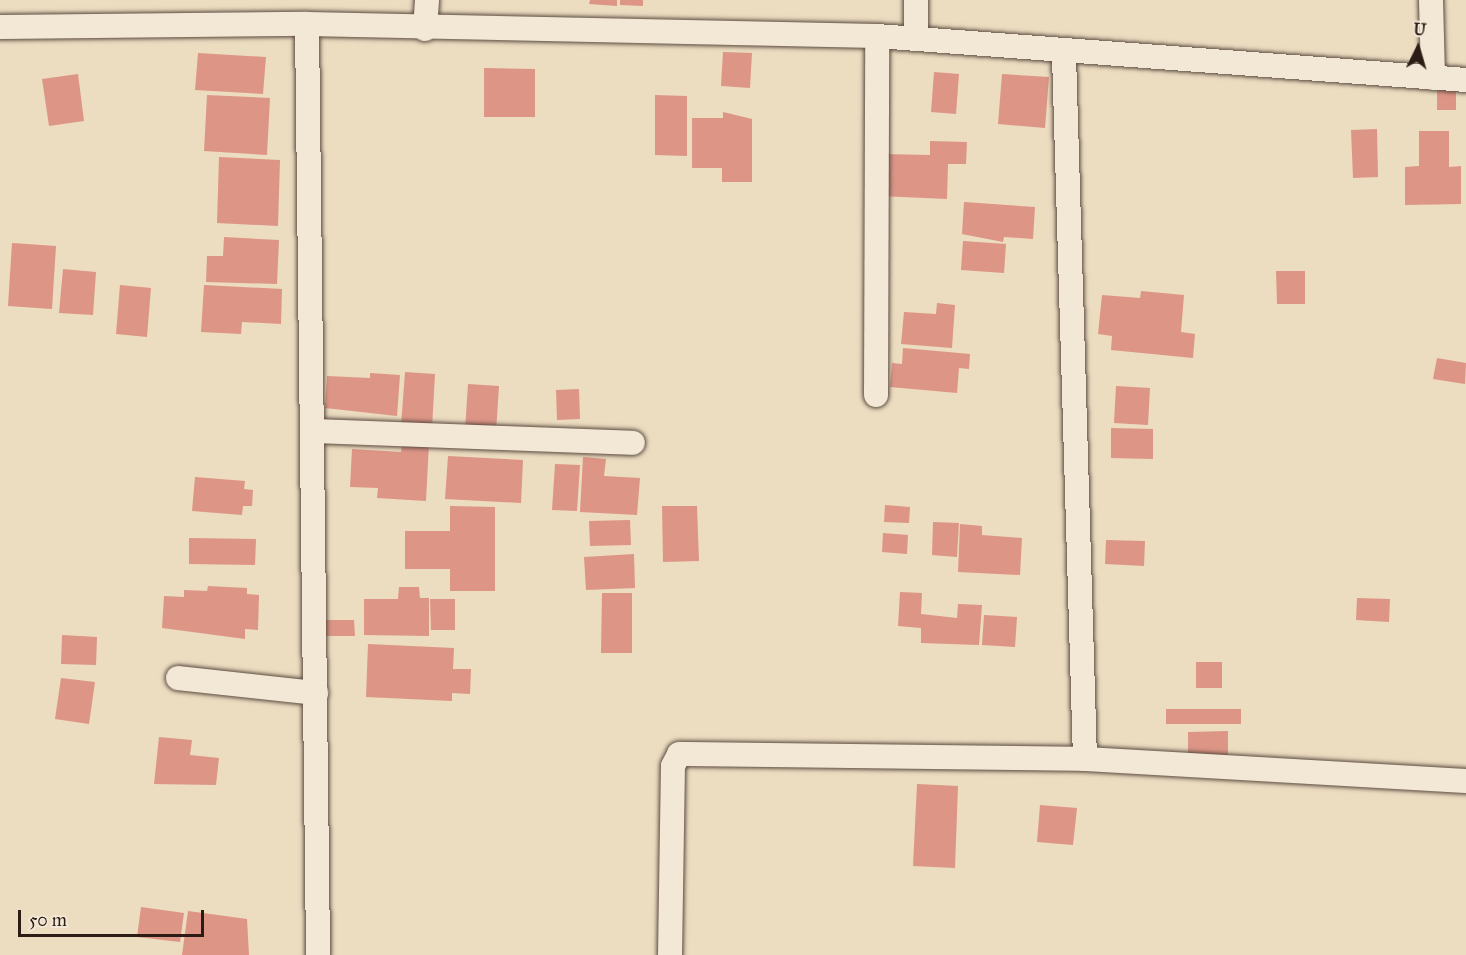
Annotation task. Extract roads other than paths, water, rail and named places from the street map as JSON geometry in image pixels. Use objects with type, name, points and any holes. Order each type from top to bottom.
[{"type":"street","points":[[425,28],[427,0]]},
{"type":"street","points":[[916,0],[916,39]]},
{"type":"street","points":[[1431,0],[1433,78]]},
{"type":"street","points":[[307,24],[318,955]]},
{"type":"street","points":[[0,27],[307,24],[877,36],[1064,54],[1466,80]]},
{"type":"street","points":[[876,395],[877,36]]},
{"type":"street","points":[[1064,54],[1085,759]]},
{"type":"street","points":[[313,431],[633,443]]},
{"type":"street","points":[[178,678],[316,693]]},
{"type":"street","points":[[670,955],[673,765],[679,754],[1085,759],[1466,781]]}]
